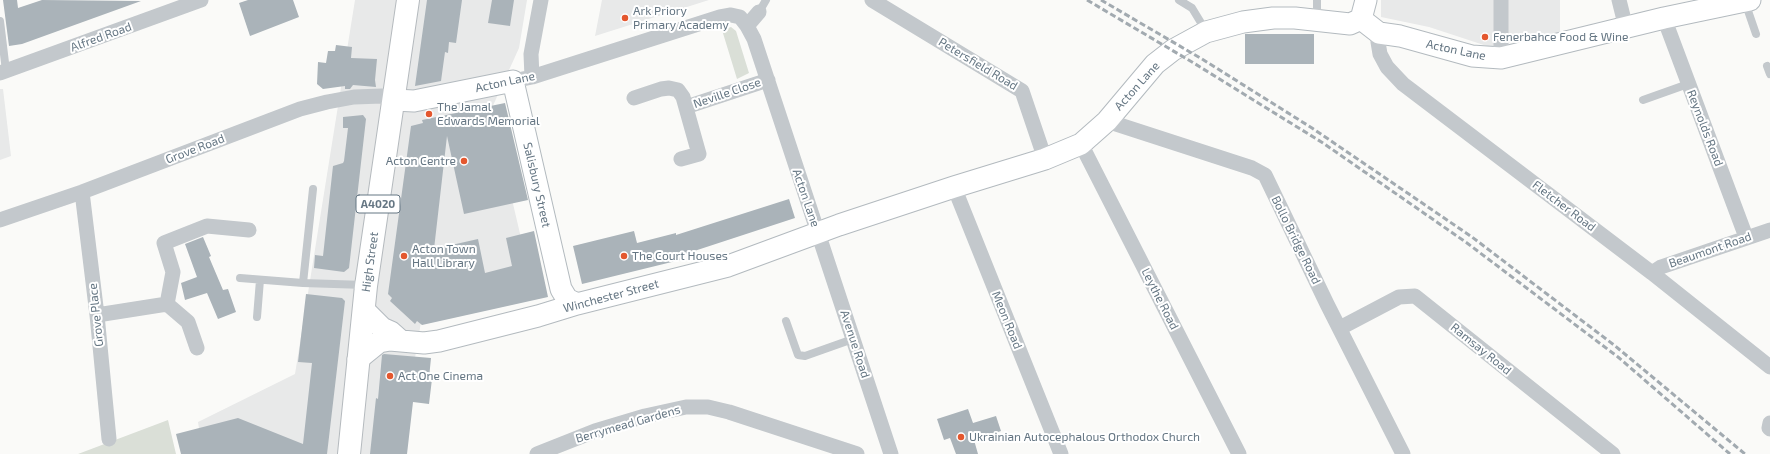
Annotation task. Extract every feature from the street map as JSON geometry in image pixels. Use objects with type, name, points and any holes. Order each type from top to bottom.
[{"type":"main road","name":"High Street","points":[[349,454],[366,286],[408,0]]},
{"type":"main road","name":"Acton Lane","points":[[818,233],[954,187],[1045,159],[1082,144],[1107,121],[1155,64],[1173,50],[1206,32],[1243,22],[1273,18],[1295,18],[1350,24],[1363,10],[1379,33],[1400,36],[1472,56],[1501,58],[1664,18],[1748,1]]},
{"type":"main road","name":"Acton Lane","points":[[394,100],[414,101],[523,79]]},
{"type":"main road","name":"Salisbury Street","points":[[523,79],[560,289],[558,305],[548,313]]},
{"type":"main road","name":"Winchester Street","points":[[358,359],[379,342],[400,340],[424,343],[440,341],[577,304],[728,266],[818,233]]},
{"type":"main road","points":[[560,289],[566,299],[577,304]]},
{"type":"main road","name":"Winchester Street","points":[[364,310],[382,328],[391,332],[400,340]]},
{"type":"street","name":"Alfred Road","points":[[3,72],[201,0]]},
{"type":"street","points":[[523,79],[531,54],[541,0]]},
{"type":"street","name":"Petersfield Road","points":[[872,0],[1022,91],[1045,159]]},
{"type":"street","points":[[1501,0],[1501,58]]},
{"type":"street","points":[[1618,0],[1626,28]]},
{"type":"street","points":[[747,26],[763,6]]},
{"type":"street","name":"Acton Lane","points":[[523,79],[720,17],[731,15],[740,17],[754,39],[818,233]]},
{"type":"street","name":"Reynolds Road","points":[[1664,18],[1746,237]]},
{"type":"street","name":"Fletcher Road","points":[[1379,33],[1378,42],[1380,54],[1387,67],[1403,84],[1652,273],[1770,367]]},
{"type":"street","name":"Neville Close","points":[[686,107],[768,80]]},
{"type":"street","name":"Neville Close","points":[[634,98],[661,89],[669,88],[678,90],[683,97],[699,154],[681,160]]},
{"type":"street","name":"Grove Road","points":[[0,220],[82,192],[300,109],[354,97],[382,96],[394,100]]},
{"type":"street","name":"Bollo Bridge Road","points":[[1107,121],[1252,168],[1265,175],[1403,454]]},
{"type":"street","name":"Leythe Road","points":[[1082,144],[1239,454]]},
{"type":"street","name":"Meon Road","points":[[954,187],[1061,454]]},
{"type":"street","name":"Grove Place","points":[[82,192],[97,315],[109,438]]},
{"type":"street","points":[[167,304],[173,272],[164,242],[207,226],[249,230]]},
{"type":"street","name":"Beaumont Road","points":[[1652,273],[1661,267],[1770,230]]},
{"type":"street","name":"Avenue Road","points":[[818,233],[891,454]]},
{"type":"street","name":"Ramsay Road","points":[[1340,328],[1399,297],[1415,296],[1613,454]]},
{"type":"street","points":[[97,315],[167,304],[188,322],[197,348]]},
{"type":"street","name":"Berrymead Gardens","points":[[537,454],[595,431],[645,416],[686,407],[708,407],[729,412],[857,454]]},
{"type":"street","points":[[1770,423],[1770,429]]},
{"type":"lane","points":[[1179,0],[1192,8],[1206,32]]},
{"type":"lane","points":[[1317,0],[1318,21]]},
{"type":"lane","points":[[1748,1],[1756,34]]},
{"type":"lane","points":[[0,21],[3,72]]},
{"type":"lane","points":[[1644,100],[1688,84]]},
{"type":"lane","points":[[303,283],[313,190]]},
{"type":"lane","points":[[240,278],[366,286]]},
{"type":"lane","points":[[257,317],[260,280]]},
{"type":"lane","points":[[786,322],[798,355],[805,356],[853,339]]},
{"type":"shaded area","points":[[355,0],[527,0],[519,48],[491,110],[533,289],[423,310],[399,454],[203,454],[198,422],[295,374]]},
{"type":"shaded area","name":"Ark Priory Primary Academy","points":[[602,0],[709,0],[595,36]]},
{"type":"shaded area","points":[[1381,0],[1560,0],[1560,33],[1490,47],[1429,27],[1381,17]]},
{"type":"shaded area","points":[[731,27],[736,31],[749,73],[737,79],[722,30]]},
{"type":"shaded area","points":[[0,89],[3,89],[11,156],[0,160]]},
{"type":"shaded area","points":[[168,420],[176,454],[78,454]]},
{"type":"building","points":[[3,0],[17,0],[18,8],[42,0],[141,1],[22,44],[9,46]]},
{"type":"building","points":[[248,0],[293,0],[299,17],[250,36],[239,3]]},
{"type":"building","points":[[427,0],[462,0],[456,43],[449,42],[448,53],[445,52],[441,81],[415,86]]},
{"type":"building","points":[[492,0],[514,0],[510,26],[488,23]]},
{"type":"building","points":[[1245,34],[1314,34],[1314,64],[1245,64]]},
{"type":"building","points":[[336,45],[352,47],[351,58],[377,59],[375,80],[376,87],[353,85],[350,89],[345,89],[345,86],[323,89],[317,84],[318,62],[326,63],[328,51],[335,51]]},
{"type":"building","points":[[505,103],[528,200],[464,214],[447,136],[434,249],[478,239],[485,273],[512,266],[506,238],[534,231],[548,297],[422,325],[417,321],[415,324],[390,301],[392,298],[388,294],[411,126],[423,123],[422,120]]},
{"type":"building","points":[[363,115],[366,119],[349,268],[344,272],[314,268],[315,255],[323,256],[333,166],[343,163],[344,161],[348,128],[343,128],[343,117]]},
{"type":"building","points":[[789,199],[795,218],[679,256],[680,260],[582,284],[573,246],[634,231],[637,243],[676,233],[676,235]]},
{"type":"building","points":[[203,237],[211,256],[209,257],[223,290],[228,289],[236,312],[218,319],[207,293],[185,300],[181,283],[197,277],[185,244]]},
{"type":"building","points":[[306,294],[342,298],[345,301],[327,454],[181,454],[176,434],[238,418],[303,444],[312,363],[298,362]]},
{"type":"building","points":[[382,355],[431,358],[429,378],[432,379],[429,404],[413,402],[407,454],[370,454],[376,398],[378,399]]},
{"type":"building","name":"Ukrainian Autocephalous Orthodox Church","points":[[968,409],[973,423],[996,416],[1001,431],[974,440],[978,454],[956,454],[950,438],[944,440],[937,419]]},
{"type":"railway","points":[[1087,0],[1192,62],[1323,143],[1467,243],[1618,357],[1730,454]]},
{"type":"railway","points":[[1101,0],[1202,59],[1312,128],[1472,237],[1614,345],[1745,454]]},
{"type":"place","name":"Ark Priory Primary Academy","points":[[625,18]]},
{"type":"place","name":"Fenerbahce Food & Wine","points":[[1485,37]]},
{"type":"place","name":"The Jamal Edwards Memorial","points":[[429,114]]},
{"type":"place","name":"Acton Centre","points":[[464,161]]},
{"type":"place","name":"Acton Town Hall Library","points":[[404,256]]},
{"type":"place","name":"The Court Houses","points":[[624,256]]},
{"type":"place","name":"Act One Cinema","points":[[390,376]]},
{"type":"place","name":"Ukrainian Autocephalous Orthodox Church","points":[[961,437]]}]
